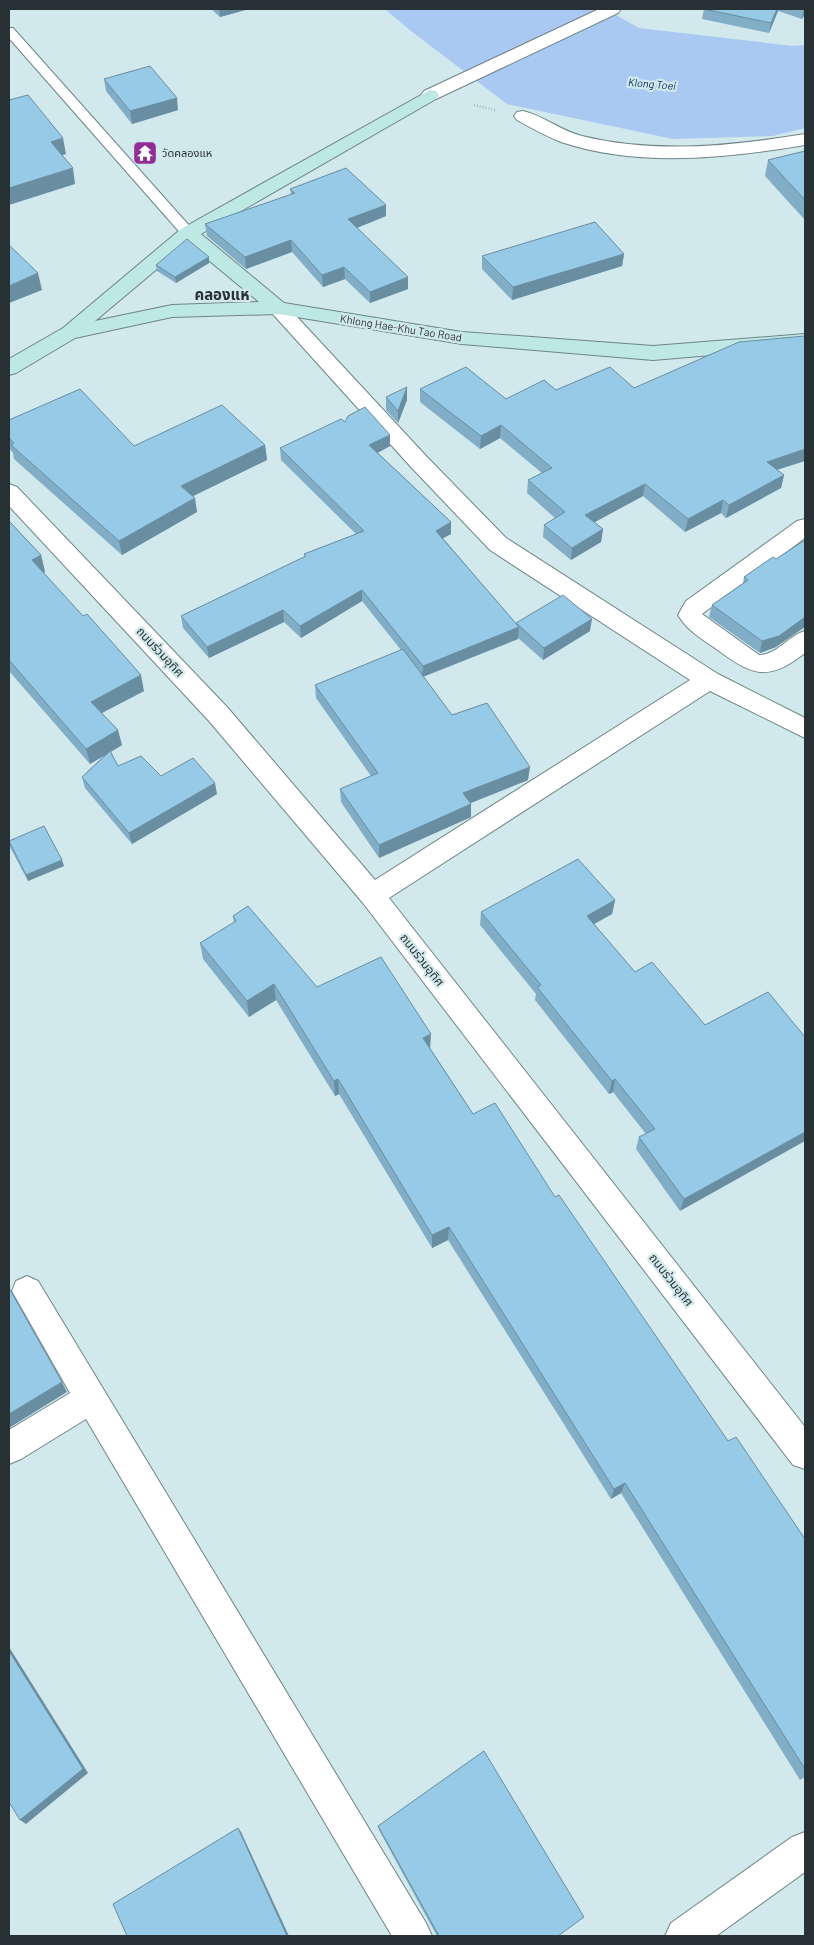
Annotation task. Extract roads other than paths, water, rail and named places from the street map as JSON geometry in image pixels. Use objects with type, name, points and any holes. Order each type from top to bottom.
[{"type":"street","points":[[69,333],[188,233],[430,95],[612,9]]},
{"type":"street","points":[[523,116],[568,138],[610,148],[711,151],[760,147],[805,140]]},
{"type":"street","points":[[188,233],[278,308],[419,462],[498,544],[709,680],[805,729]]},
{"type":"street","name":"Khlong Hae-Khu Tao Road","points":[[9,366],[69,333],[172,311],[278,308],[462,338],[653,353],[805,341]]},
{"type":"street","name":"ถนนร่วมอุทิศ","points":[[9,492],[218,714],[372,895],[805,1453]]},
{"type":"street","points":[[805,527],[694,607],[690,615],[704,629],[753,663],[762,665],[775,661],[805,640]]},
{"type":"street","points":[[372,895],[709,680]]},
{"type":"street","points":[[27,1291],[413,1936]]},
{"type":"street","points":[[9,1448],[91,1398]]},
{"type":"street","points":[[684,1936],[805,1850]]},
{"type":"lane","points":[[9,31],[188,233]]},
{"type":"water","name":"Klong Toei","points":[[385,9],[605,9],[639,28],[793,46],[805,45],[805,128],[773,136],[673,139],[507,104]]},
{"type":"place","name":"วัดคลองแห","points":[[145,153]]},
{"type":"district","name":"คลองแห","points":[[222,295]]}]
